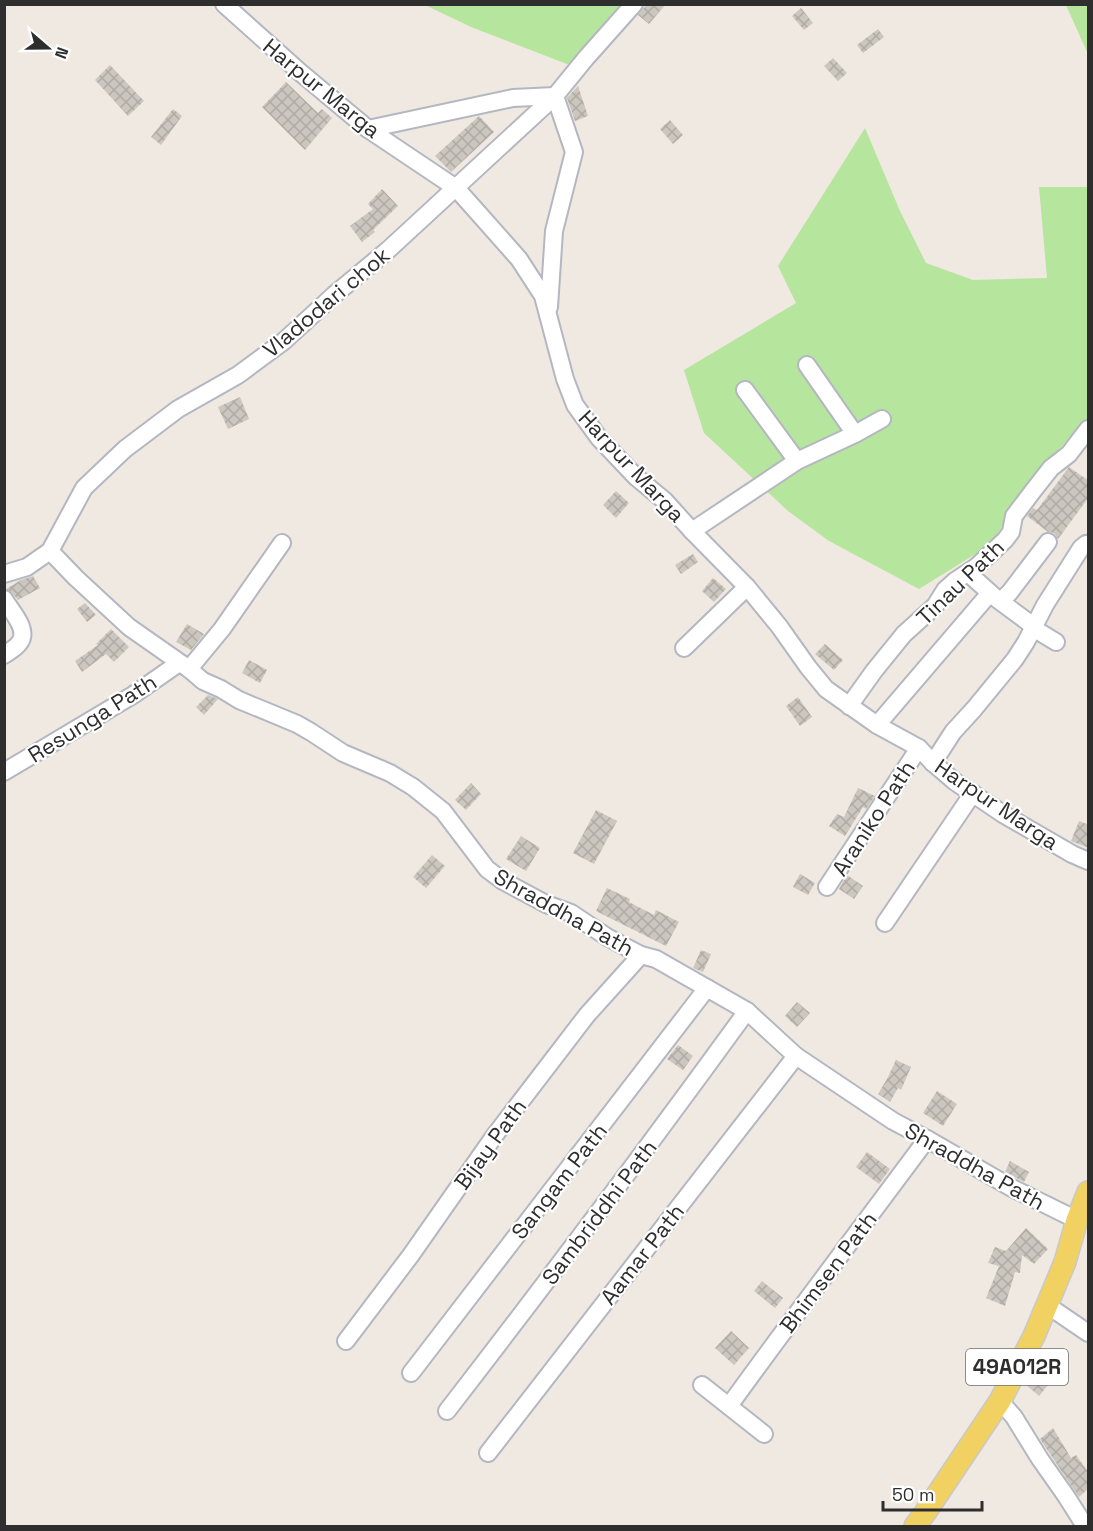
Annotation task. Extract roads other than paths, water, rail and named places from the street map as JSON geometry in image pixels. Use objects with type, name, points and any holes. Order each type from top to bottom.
[{"type":"main road","name":"49A012R","points":[[915,1527],[999,1401],[1034,1335],[1065,1262],[1077,1220],[1089,1192]]},
{"type":"street","name":"Harpur Marga","points":[[224,4],[368,129],[456,188],[519,259],[543,296],[565,379],[575,405],[599,438],[636,477],[665,501],[747,587],[826,689],[877,725],[919,748],[954,781],[1003,814],[1072,854],[1089,861]]},
{"type":"street","name":"Vladodari chok","points":[[4,574],[27,567],[50,551],[84,488],[125,449],[178,409],[238,375],[284,341],[388,250],[555,96],[634,4]]},
{"type":"street","points":[[368,129],[513,98],[555,96],[574,152],[554,231],[548,315]]},
{"type":"street","points":[[807,365],[855,434]]},
{"type":"street","points":[[745,390],[797,461]]},
{"type":"street","points":[[692,531],[797,461],[882,419]]},
{"type":"street","name":"Tinau Path","points":[[849,706],[904,634],[935,606],[945,590],[1005,540],[1011,532],[1014,516],[1051,468],[1069,454],[1089,429]]},
{"type":"street","name":"Tinau Path","points":[[877,725],[996,597],[1010,592],[1048,542]]},
{"type":"street","name":"Resunga Path","points":[[4,772],[184,666],[222,629],[282,543]]},
{"type":"street","points":[[933,763],[952,732],[1015,659],[1045,605],[1081,548],[1086,544],[1089,545]]},
{"type":"street","name":"Shraddha Path","points":[[50,551],[129,627],[203,681],[239,700],[297,724],[343,753],[390,773],[413,787],[443,811],[487,869],[503,881],[546,904],[571,914],[607,937],[642,955],[656,959],[747,1011],[796,1056],[893,1121],[927,1138],[1012,1188],[1077,1220]]},
{"type":"street","points":[[968,573],[1034,628],[1056,642]]},
{"type":"street","points":[[684,648],[747,587]]},
{"type":"street","points":[[4,599],[23,633],[17,646],[4,655]]},
{"type":"street","name":"Araniko Path","points":[[827,887],[919,748]]},
{"type":"street","points":[[885,923],[973,793]]},
{"type":"street","name":"Bijay Path","points":[[346,1341],[411,1255],[502,1126],[587,1015],[642,955]]},
{"type":"street","name":"Sangam Path","points":[[411,1373],[708,988]]},
{"type":"street","name":"Sambriddhi Path","points":[[447,1411],[631,1169],[747,1011]]},
{"type":"street","name":"Aamar Path","points":[[488,1453],[796,1056]]},
{"type":"street","name":"Bhimsen Path","points":[[729,1406],[927,1138]]},
{"type":"street","points":[[1047,1305],[1089,1333]]},
{"type":"street","points":[[702,1385],[764,1434]]},
{"type":"street","points":[[999,1401],[1014,1417],[1085,1527]]}]
